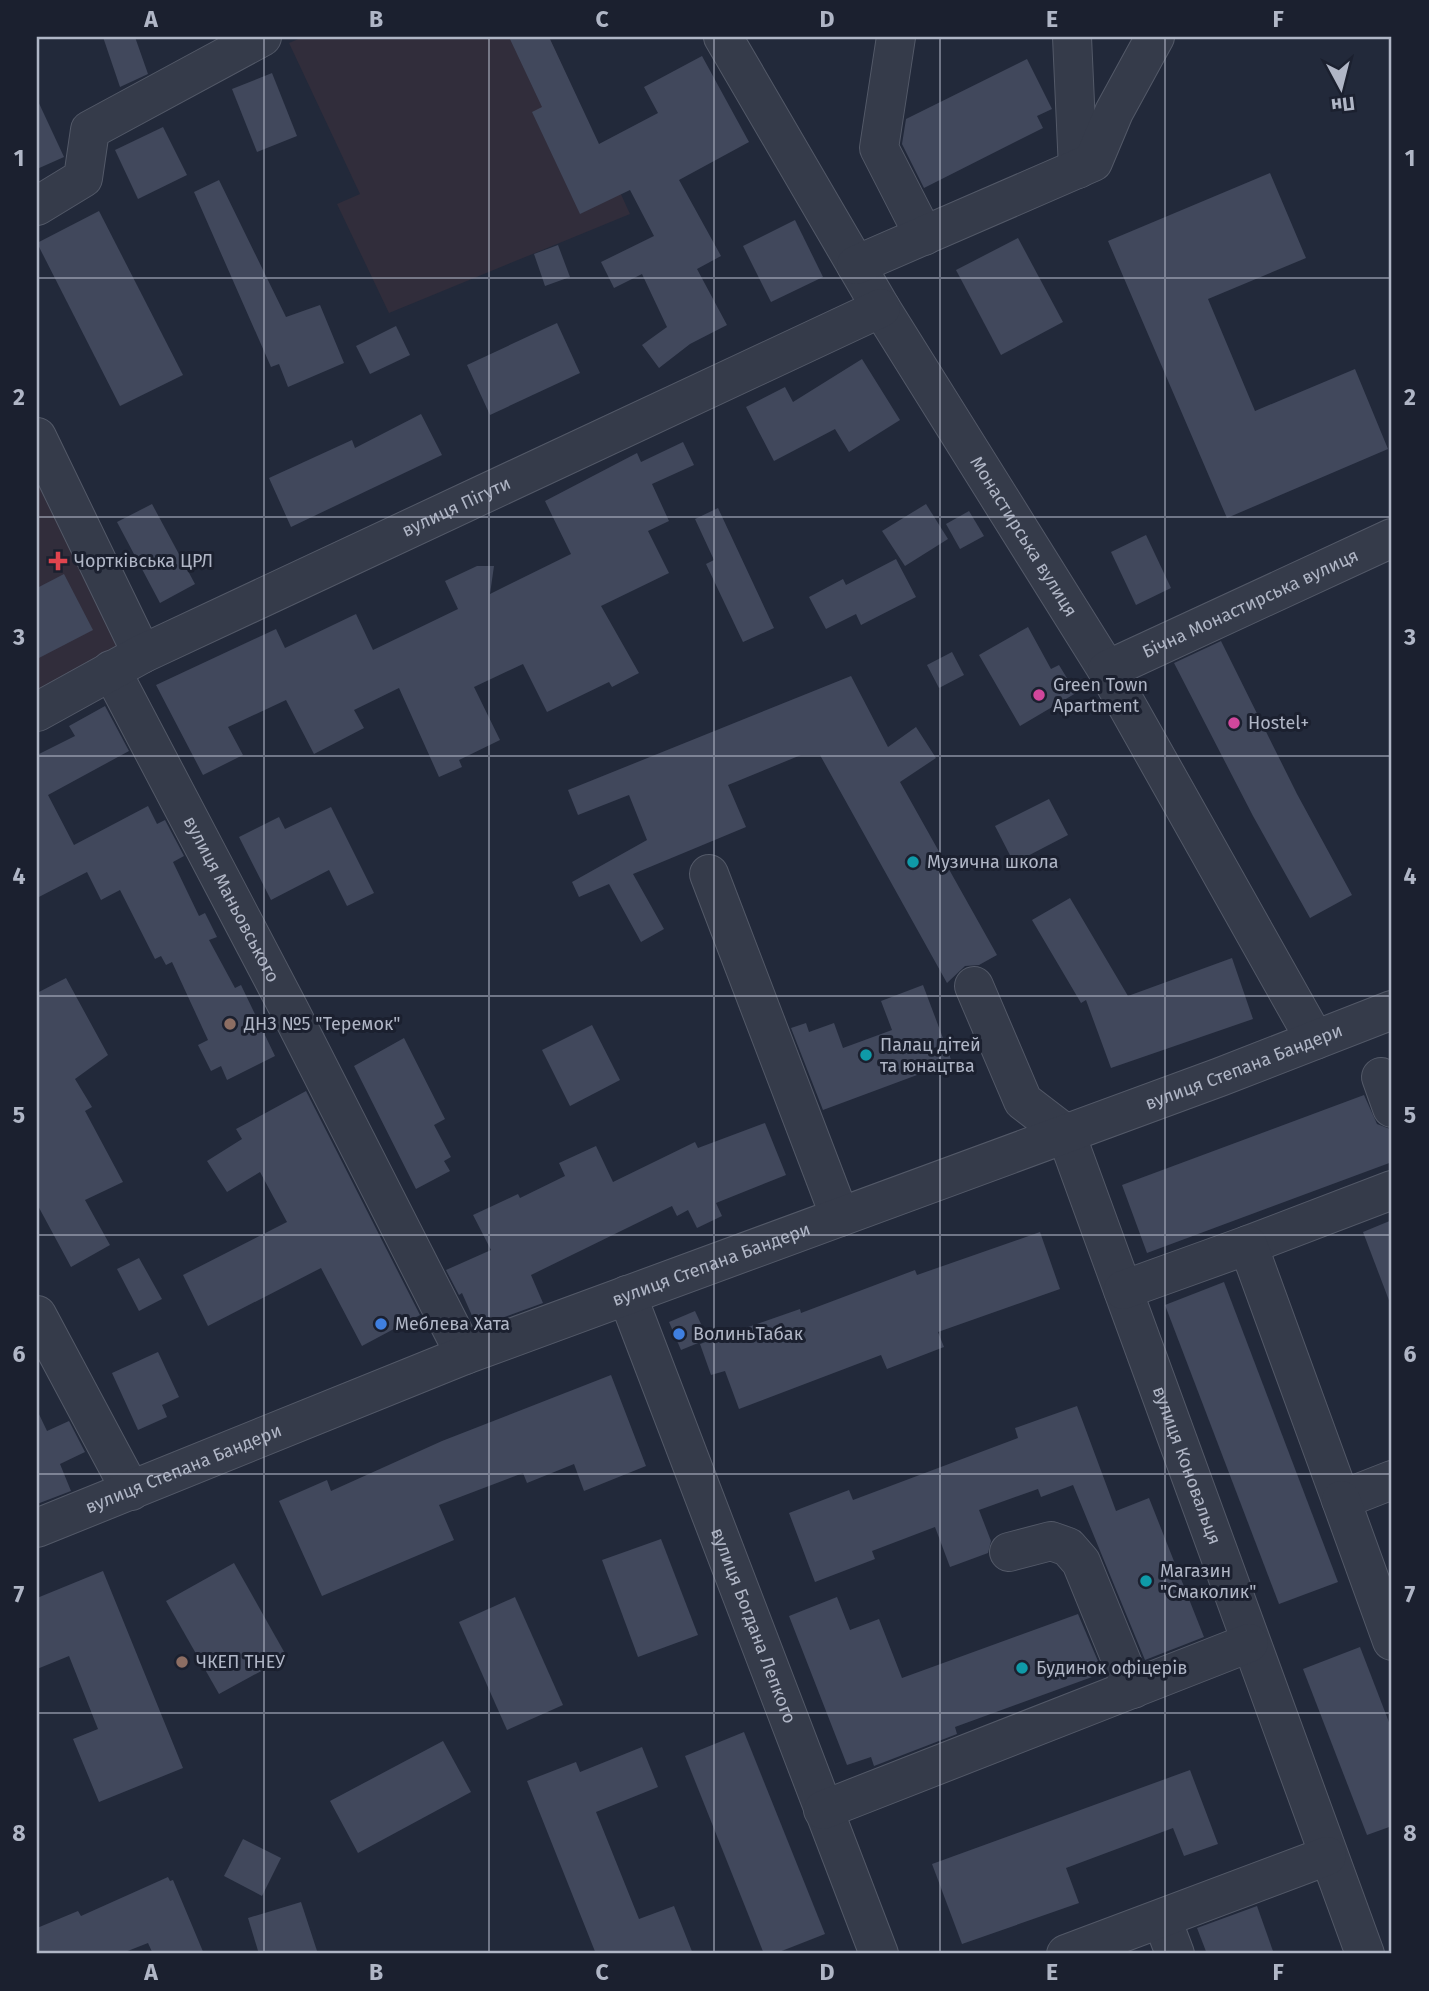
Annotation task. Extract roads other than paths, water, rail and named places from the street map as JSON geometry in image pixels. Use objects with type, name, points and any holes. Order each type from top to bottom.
[{"type":"street","points":[[37,206],[83,178],[90,130],[262,37]]},
{"type":"street","name":"Монастирська вулиця","points":[[723,37],[881,308],[1107,670],[1315,1040]]},
{"type":"street","points":[[896,37],[879,148],[924,236]]},
{"type":"street","points":[[1072,37],[1078,169]]},
{"type":"street","points":[[856,265],[1093,162],[1114,112],[1155,37]]},
{"type":"street","name":"вулиця Пігути","points":[[37,712],[126,662],[881,308]]},
{"type":"street","name":"вулиця Маньовського","points":[[37,437],[126,662],[290,1011],[464,1354]]},
{"type":"street","name":"Бічна Монастирська вулиця","points":[[1107,670],[1392,538]]},
{"type":"street","points":[[709,874],[840,1217]]},
{"type":"street","points":[[974,986],[1023,1101],[1066,1134]]},
{"type":"street","name":"вулиця Степана Бандери","points":[[37,1528],[131,1492],[464,1354],[1066,1134],[1392,1010]]},
{"type":"street","name":"вулиця Коновальця","points":[[1066,1134],[1249,1643],[1365,1954]]},
{"type":"street","points":[[1122,1290],[1392,1190]]},
{"type":"street","points":[[1248,1245],[1392,1641]]},
{"type":"street","name":"вулиця Богдана Лепкого","points":[[627,1295],[879,1954]]},
{"type":"street","points":[[37,1315],[131,1492]]},
{"type":"street","points":[[1341,1500],[1392,1480]]},
{"type":"street","points":[[1009,1552],[1051,1541],[1075,1554],[1133,1689]]},
{"type":"street","points":[[823,1810],[1249,1643]]},
{"type":"street","points":[[1066,1954],[1327,1856]]},
{"type":"street","points":[[1162,1919],[1175,1954]]},
{"type":"place","name":"Чортківська ЦРЛ","points":[[58,561]]},
{"type":"place","name":"Green Town Apartment","points":[[1039,695]]},
{"type":"place","name":"Hostel+","points":[[1234,723]]},
{"type":"place","name":"Музична школа","points":[[913,862]]},
{"type":"place","name":"ДНЗ №5 \"Теремок\"","points":[[230,1024]]},
{"type":"place","name":"Палац дітей та юнацтва","points":[[866,1055]]},
{"type":"place","name":"Меблева Хата","points":[[381,1324]]},
{"type":"place","name":"ВолиньТабак","points":[[679,1334]]},
{"type":"place","name":"Магазин \"Смаколик\"","points":[[1146,1581]]},
{"type":"place","name":"ЧКЕП ТНЕУ","points":[[182,1662]]},
{"type":"place","name":"Будинок офіцерів","points":[[1022,1668]]}]
